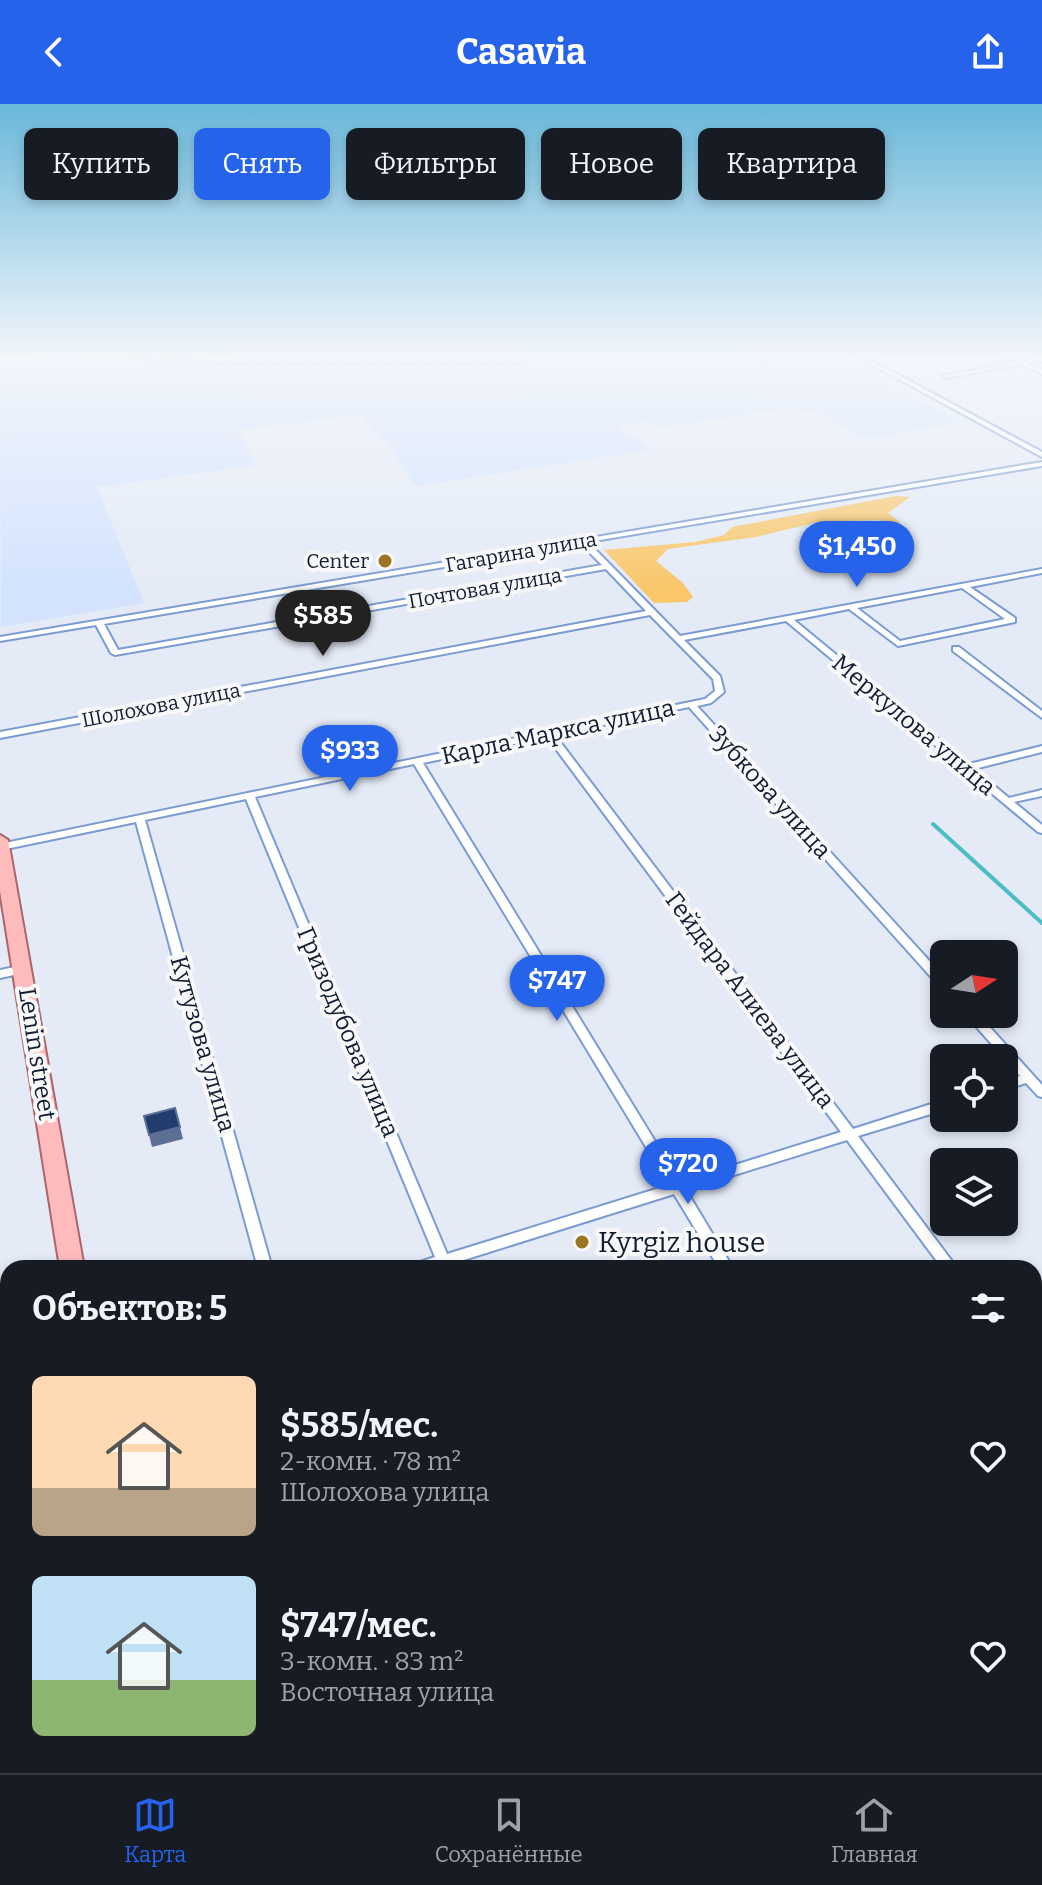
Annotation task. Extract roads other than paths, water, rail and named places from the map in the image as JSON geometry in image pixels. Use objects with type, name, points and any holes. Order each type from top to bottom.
[{"type":"main road","name":"Lenin street","points":[[1,844],[71,1260]]},
{"type":"street","points":[[1003,434],[1042,455]]},
{"type":"street","name":"Гагарина улица","points":[[0,639],[1042,464]]},
{"type":"street","name":"Зубкова улица","points":[[582,541],[717,678],[720,692],[708,701],[691,704]]},
{"type":"street","name":"Почтовая улица","points":[[99,623],[115,653],[606,567]]},
{"type":"street","points":[[678,639],[1042,571]]},
{"type":"street","points":[[850,606],[898,644],[1012,620],[962,585]]},
{"type":"street","name":"Шолохова улица","points":[[0,735],[652,612]]},
{"type":"street","name":"Меркулова улица","points":[[787,618],[1042,830]]},
{"type":"street","points":[[956,649],[1042,715]]},
{"type":"street","name":"Зубкова улица","points":[[691,704],[930,969]]},
{"type":"street","name":"Карла Маркса улица","points":[[1,844],[250,797],[691,704]]},
{"type":"street","name":"Гейдара Алиева улица","points":[[549,734],[944,1260]]},
{"type":"street","points":[[965,768],[1042,749]]},
{"type":"street","points":[[417,761],[721,1260]]},
{"type":"street","points":[[1007,801],[1042,793]]},
{"type":"street","name":"Гризодубова улица","points":[[250,797],[443,1260]]},
{"type":"street","name":"Кутузова улица","points":[[140,819],[263,1260]]},
{"type":"street","points":[[0,974],[24,969]]},
{"type":"street","points":[[983,1028],[1042,1093]]},
{"type":"street","points":[[1018,1081],[1028,1078]]},
{"type":"street","points":[[457,1260],[930,1110]]},
{"type":"waterway","points":[[933,824],[1042,923]]},
{"type":"place","name":"Center","points":[[385,561]]},
{"type":"place","name":"Kyrgiz house","points":[[582,1242]]}]
